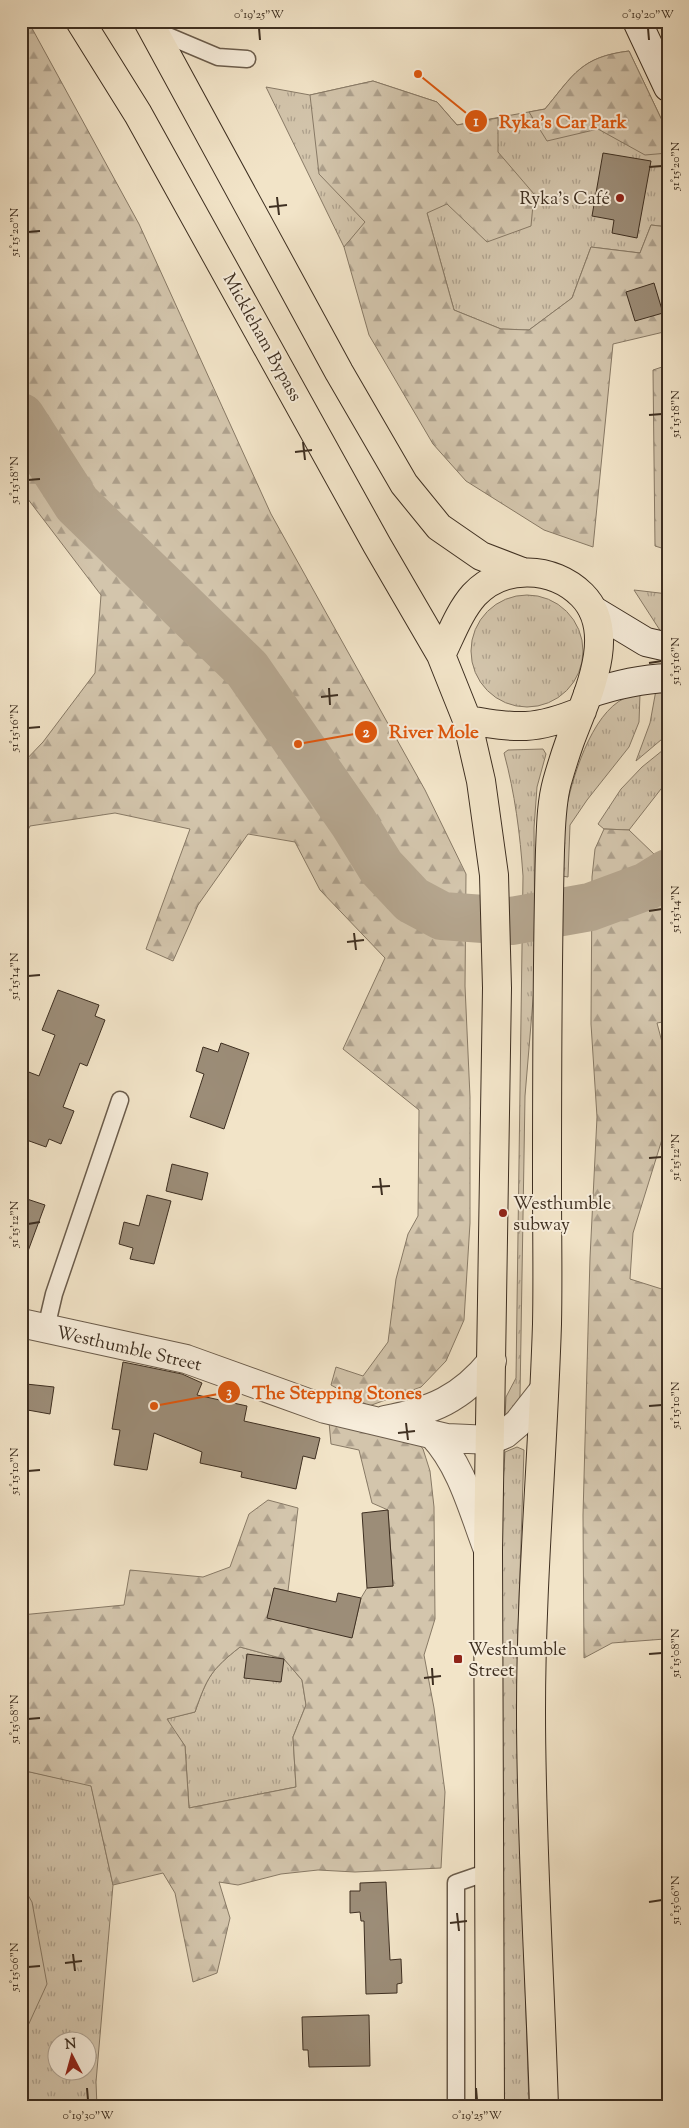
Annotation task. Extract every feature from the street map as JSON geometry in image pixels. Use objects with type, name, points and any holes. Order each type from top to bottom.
[{"type":"highway","name":"Mickleham Bypass","points":[[80,21],[147,131],[377,545],[441,655]]},
{"type":"highway","points":[[151,26],[339,372],[404,484],[438,527],[481,556],[520,571],[542,574],[564,581],[582,595],[593,610],[599,634],[596,664],[556,788],[551,828],[549,876],[547,1322],[531,1711],[544,2107]]},
{"type":"highway","points":[[490,2107],[488,1550],[497,988],[494,874],[481,781],[467,720],[441,655],[460,615],[475,594],[494,580],[520,571]]},
{"type":"highway","points":[[467,720],[516,727],[538,726],[559,720],[585,702]]},
{"type":"street","points":[[637,21],[668,87]]},
{"type":"street","points":[[593,610],[646,642],[668,647]]},
{"type":"street","points":[[585,702],[611,686],[645,679],[668,678]]},
{"type":"street","name":"Westhumble Street","points":[[34,1326],[186,1359],[325,1409],[433,1436],[491,1440]]},
{"type":"street","name":"Westhumble Street","points":[[378,1422],[414,1415],[454,1397],[475,1382],[492,1362]]},
{"type":"street","points":[[491,1440],[505,1434],[518,1423],[543,1391]]},
{"type":"street","points":[[433,1436],[445,1448],[455,1463],[488,1550]]},
{"type":"lane","points":[[151,26],[218,57],[247,59]]},
{"type":"lane","points":[[34,1326],[54,1294],[120,1100]]},
{"type":"lane","points":[[456,2107],[456,1883],[488,1872]]},
{"type":"green space","points":[[21,21],[28,21],[139,224],[271,514],[425,790],[466,874],[465,986],[470,1097],[470,1223],[464,1320],[446,1361],[421,1387],[369,1406],[331,1385],[336,1367],[363,1376],[388,1342],[396,1279],[408,1234],[418,1216],[419,1110],[343,1049],[385,958],[320,890],[295,842],[248,834],[198,905],[173,961],[146,949],[190,829],[115,813],[30,826],[21,844],[21,765],[43,742],[95,673],[101,595],[21,490]]},
{"type":"green space","points":[[629,51],[668,133],[668,227],[651,225],[640,253],[591,247],[572,298],[529,330],[501,329],[454,310],[427,213],[378,209],[344,247],[266,87],[310,95],[373,81],[437,102],[457,125],[545,109],[580,69],[600,58]]},
{"type":"green space","points":[[629,51],[668,133],[668,153],[645,155],[598,129],[547,141],[529,112],[545,109],[572,77],[589,63],[613,54]]},
{"type":"green space","points":[[373,81],[437,102],[457,125],[498,118],[498,152],[534,194],[531,226],[487,242],[447,204],[427,213],[454,310],[501,329],[529,330],[572,298],[591,247],[640,253],[651,225],[668,227],[668,331],[613,344],[593,547],[544,530],[466,481],[433,444],[369,335],[344,247],[365,222],[319,174],[310,95]]},
{"type":"green space","points":[[662,367],[668,404],[668,550],[655,546],[653,370]]},
{"type":"green space","points":[[634,590],[668,594],[668,635],[663,635]]},
{"type":"green space","points":[[527,595],[549,599],[567,611],[579,629],[583,651],[579,673],[567,691],[549,703],[527,707],[505,703],[487,691],[475,673],[471,651],[475,629],[487,611],[505,599]]},
{"type":"green space","points":[[668,688],[668,734],[636,761],[650,723],[656,690]]},
{"type":"green space","points":[[640,694],[639,722],[629,747],[587,800],[570,825],[568,877],[562,876],[565,815],[572,784],[584,749],[602,718],[613,706],[627,697]]},
{"type":"green space","points":[[668,746],[668,780],[629,830],[604,829],[598,824],[621,789],[642,767]]},
{"type":"green space","points":[[543,749],[546,754],[537,787],[534,828],[535,976],[525,1096],[520,1396],[519,1405],[505,1417],[506,1397],[516,1378],[523,876],[516,814],[504,753],[508,750]]},
{"type":"green space","points":[[604,829],[629,830],[656,856],[668,844],[668,1021],[657,1023],[668,1065],[668,1120],[633,1233],[630,1279],[668,1291],[668,1635],[665,1639],[612,1643],[584,1658],[583,1515],[590,1258],[597,1117],[591,1024],[592,877],[595,849]]},
{"type":"green space","points":[[329,1422],[415,1439],[423,1449],[430,1471],[434,1507],[435,1619],[424,1655],[434,1708],[445,1792],[441,1868],[355,1872],[318,1870],[281,1874],[238,1885],[219,1882],[230,1918],[217,1973],[193,1982],[175,1893],[163,1873],[113,1885],[91,1786],[21,1770],[21,1615],[124,1605],[130,1570],[203,1577],[230,1567],[249,1514],[268,1500],[298,1508],[288,1591],[274,1588],[268,1618],[352,1637],[361,1598],[367,1588],[393,1586],[388,1510],[372,1503],[359,1450],[331,1444]],"holes":[[[240,1647],[284,1659],[302,1680],[306,1705],[293,1737],[296,1787],[189,1808],[185,1746],[167,1719],[195,1712],[211,1675],[222,1662]]]},
{"type":"green space","points":[[517,1447],[524,1450],[518,1633],[518,1761],[529,2107],[503,2107],[501,1698],[503,1485],[505,1452]]},
{"type":"green space","points":[[240,1647],[284,1659],[302,1680],[306,1705],[293,1737],[296,1787],[189,1808],[185,1746],[166,1719],[195,1712],[211,1675],[222,1662]]},
{"type":"green space","points":[[21,1770],[91,1785],[113,1885],[98,2059],[98,2030],[48,2030],[48,2080],[96,2080],[97,2107],[21,2107]]},
{"type":"green space","points":[[21,1883],[32,1902],[47,1984],[21,2041]]},
{"type":"building","name":"Ryka's Café","points":[[603,153],[651,161],[637,238],[612,233],[614,220],[592,216]]},
{"type":"building","points":[[654,283],[663,313],[635,321],[626,292]]},
{"type":"building","points":[[58,990],[99,1005],[95,1016],[105,1020],[87,1066],[80,1063],[63,1107],[74,1111],[61,1144],[49,1139],[46,1147],[21,1138],[21,1069],[39,1076],[55,1035],[42,1030]]},
{"type":"building","points":[[221,1043],[249,1053],[224,1129],[190,1117],[204,1074],[196,1071],[203,1047],[218,1052]]},
{"type":"building","points":[[172,1164],[208,1173],[202,1200],[166,1191]]},
{"type":"building","points":[[147,1195],[171,1201],[154,1264],[130,1259],[133,1248],[119,1244],[124,1222],[139,1226]]},
{"type":"building","points":[[21,1197],[45,1205],[24,1262],[21,1261]]},
{"type":"building","points":[[123,1362],[182,1374],[202,1383],[197,1395],[247,1406],[244,1421],[320,1438],[315,1459],[303,1456],[296,1489],[241,1477],[242,1472],[200,1463],[202,1452],[154,1433],[147,1470],[114,1465],[120,1430],[112,1429]]},
{"type":"building","points":[[26,1384],[54,1387],[50,1414],[22,1409]]},
{"type":"building","points":[[388,1510],[393,1586],[367,1588],[362,1513]]},
{"type":"building","points":[[274,1588],[336,1602],[338,1593],[361,1598],[352,1638],[267,1618]]},
{"type":"building","points":[[247,1654],[284,1659],[281,1682],[244,1678]]},
{"type":"building","points":[[386,1882],[390,1960],[401,1959],[402,1983],[397,1984],[397,1993],[366,1994],[364,1921],[361,1921],[360,1912],[350,1913],[350,1891],[360,1891],[360,1883]]},
{"type":"building","points":[[369,2015],[370,2066],[309,2067],[308,2050],[303,2050],[302,2017]]},
{"type":"waterway","points":[[21,417],[77,504],[247,669],[353,822],[381,867],[412,900],[442,916],[511,921],[590,907],[647,886],[668,873]]},
{"type":"place","name":"Ryka's Car Park","points":[[418,74]]},
{"type":"place","name":"Ryka's Café","points":[[620,198]]},
{"type":"place","name":"River Mole","points":[[298,744]]},
{"type":"place","name":"Westhumble subway","points":[[503,1213]]},
{"type":"place","name":"The Stepping Stones","points":[[154,1406]]},
{"type":"place","name":"Westhumble Street","points":[[458,1659]]}]
